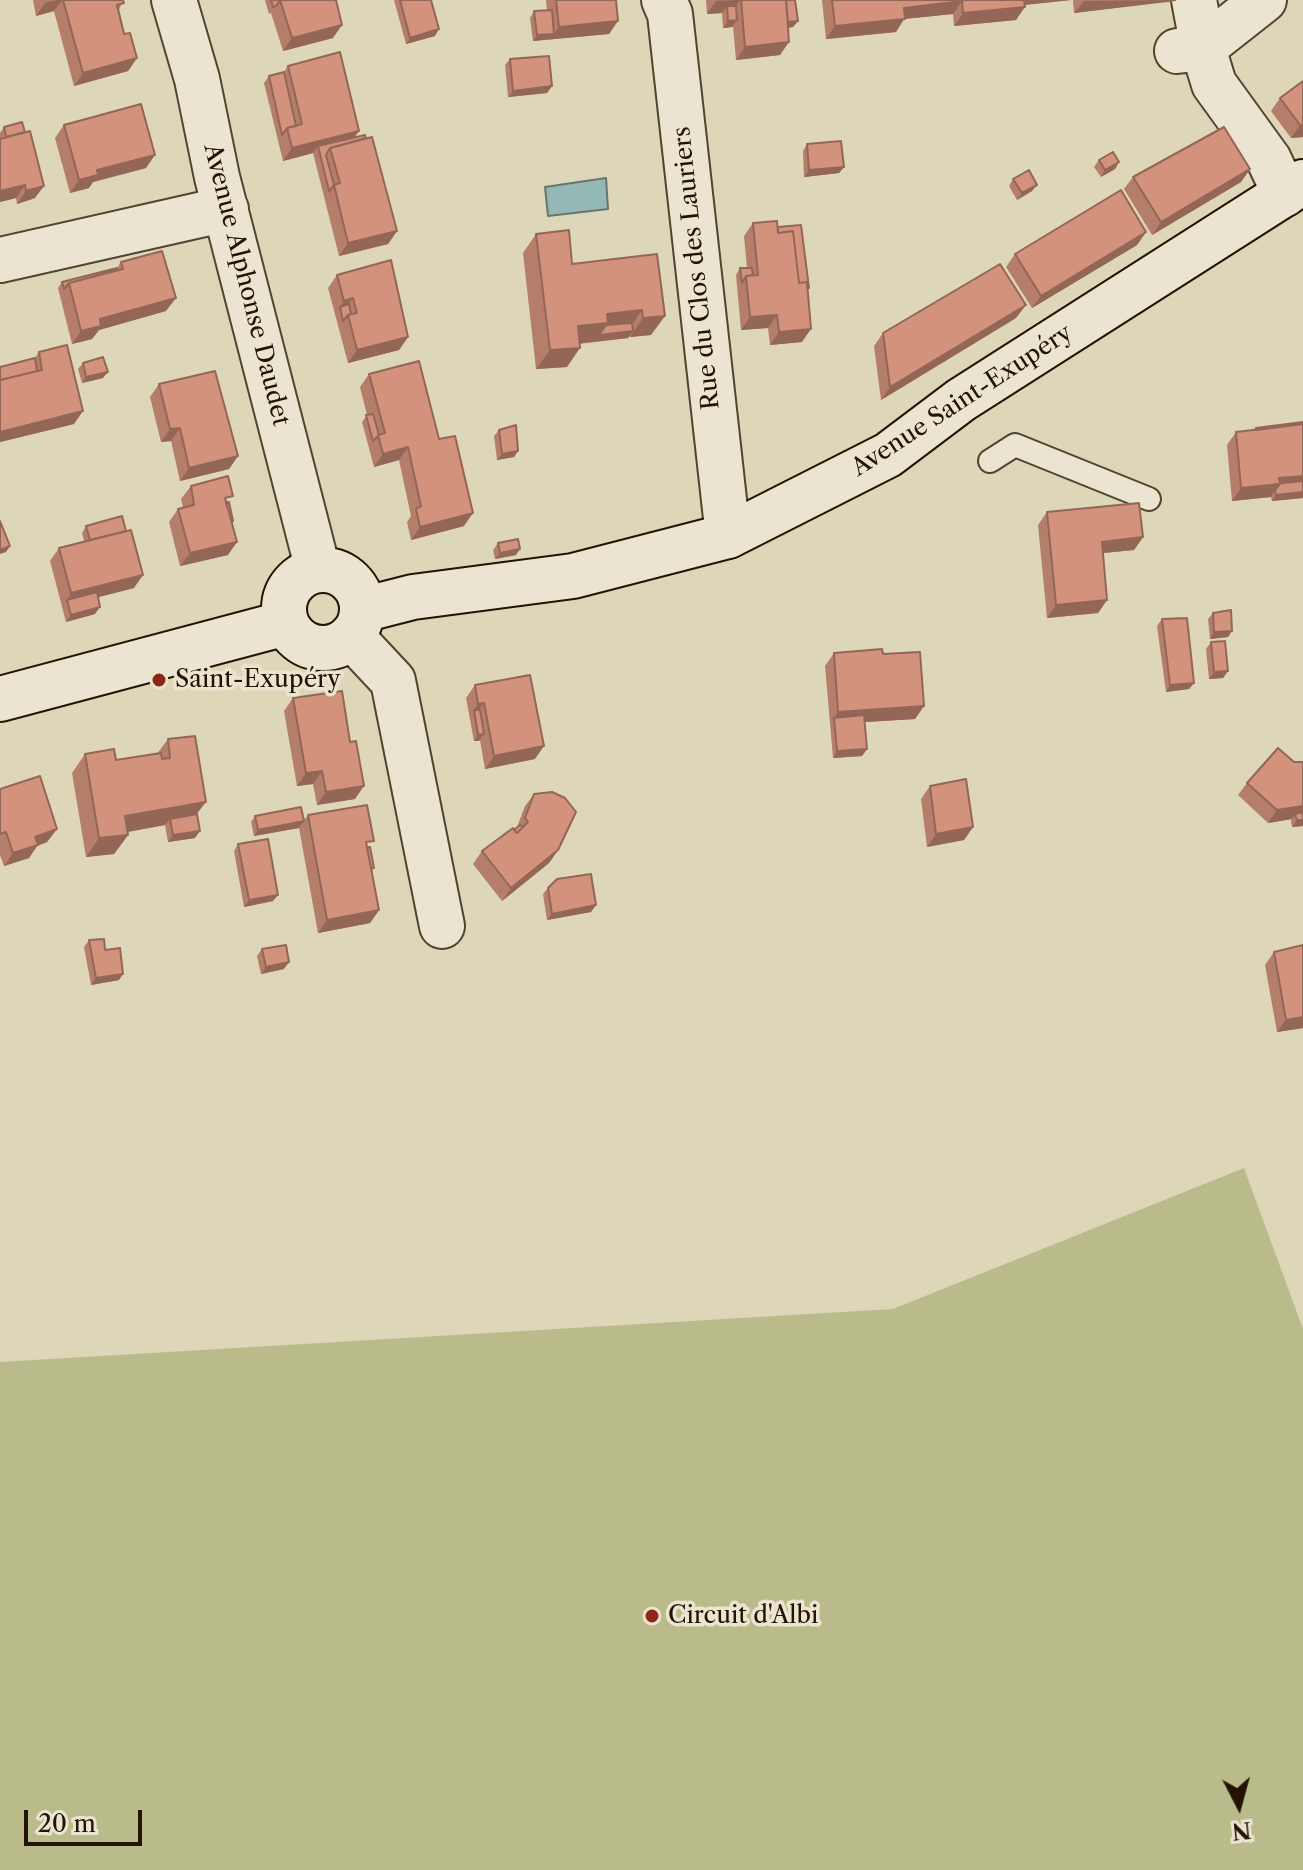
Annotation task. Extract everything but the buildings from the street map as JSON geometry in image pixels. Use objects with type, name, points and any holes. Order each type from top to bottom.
[{"type":"street","name":"Avenue Alphonse Daudet","points":[[174,0],[197,79],[226,209],[318,570]]},
{"type":"street","name":"Rue du Clos des Lauriers","points":[[664,0],[670,14],[728,536]]},
{"type":"street","points":[[1194,0],[1190,49],[1269,160],[1294,188]]},
{"type":"street","points":[[1190,49],[1264,0]]},
{"type":"street","name":"Avenue Saint-Exupéry","points":[[356,623],[413,597],[573,576],[728,536],[888,455],[961,400],[1294,188]]},
{"type":"street","points":[[0,260],[226,209]]},
{"type":"street","points":[[318,570],[344,576],[360,597],[356,623],[328,648],[315,647],[292,635],[286,623],[284,600],[289,589],[306,573],[318,570]]},
{"type":"street","points":[[0,699],[286,623]]},
{"type":"street","points":[[356,623],[393,681],[442,926]]},
{"type":"lane","points":[[990,461],[1015,445],[1149,499]]},
{"type":"green space","name":"Circuit d'Albi","points":[[1244,1168],[1303,1329],[1303,1870],[0,1870],[0,1362],[893,1309]]},
{"type":"water","points":[[606,178],[608,209],[548,216],[545,187]]},
{"type":"place","name":"Saint-Exupéry","points":[[159,680]]},
{"type":"place","name":"Circuit d'Albi","points":[[652,1616]]}]
